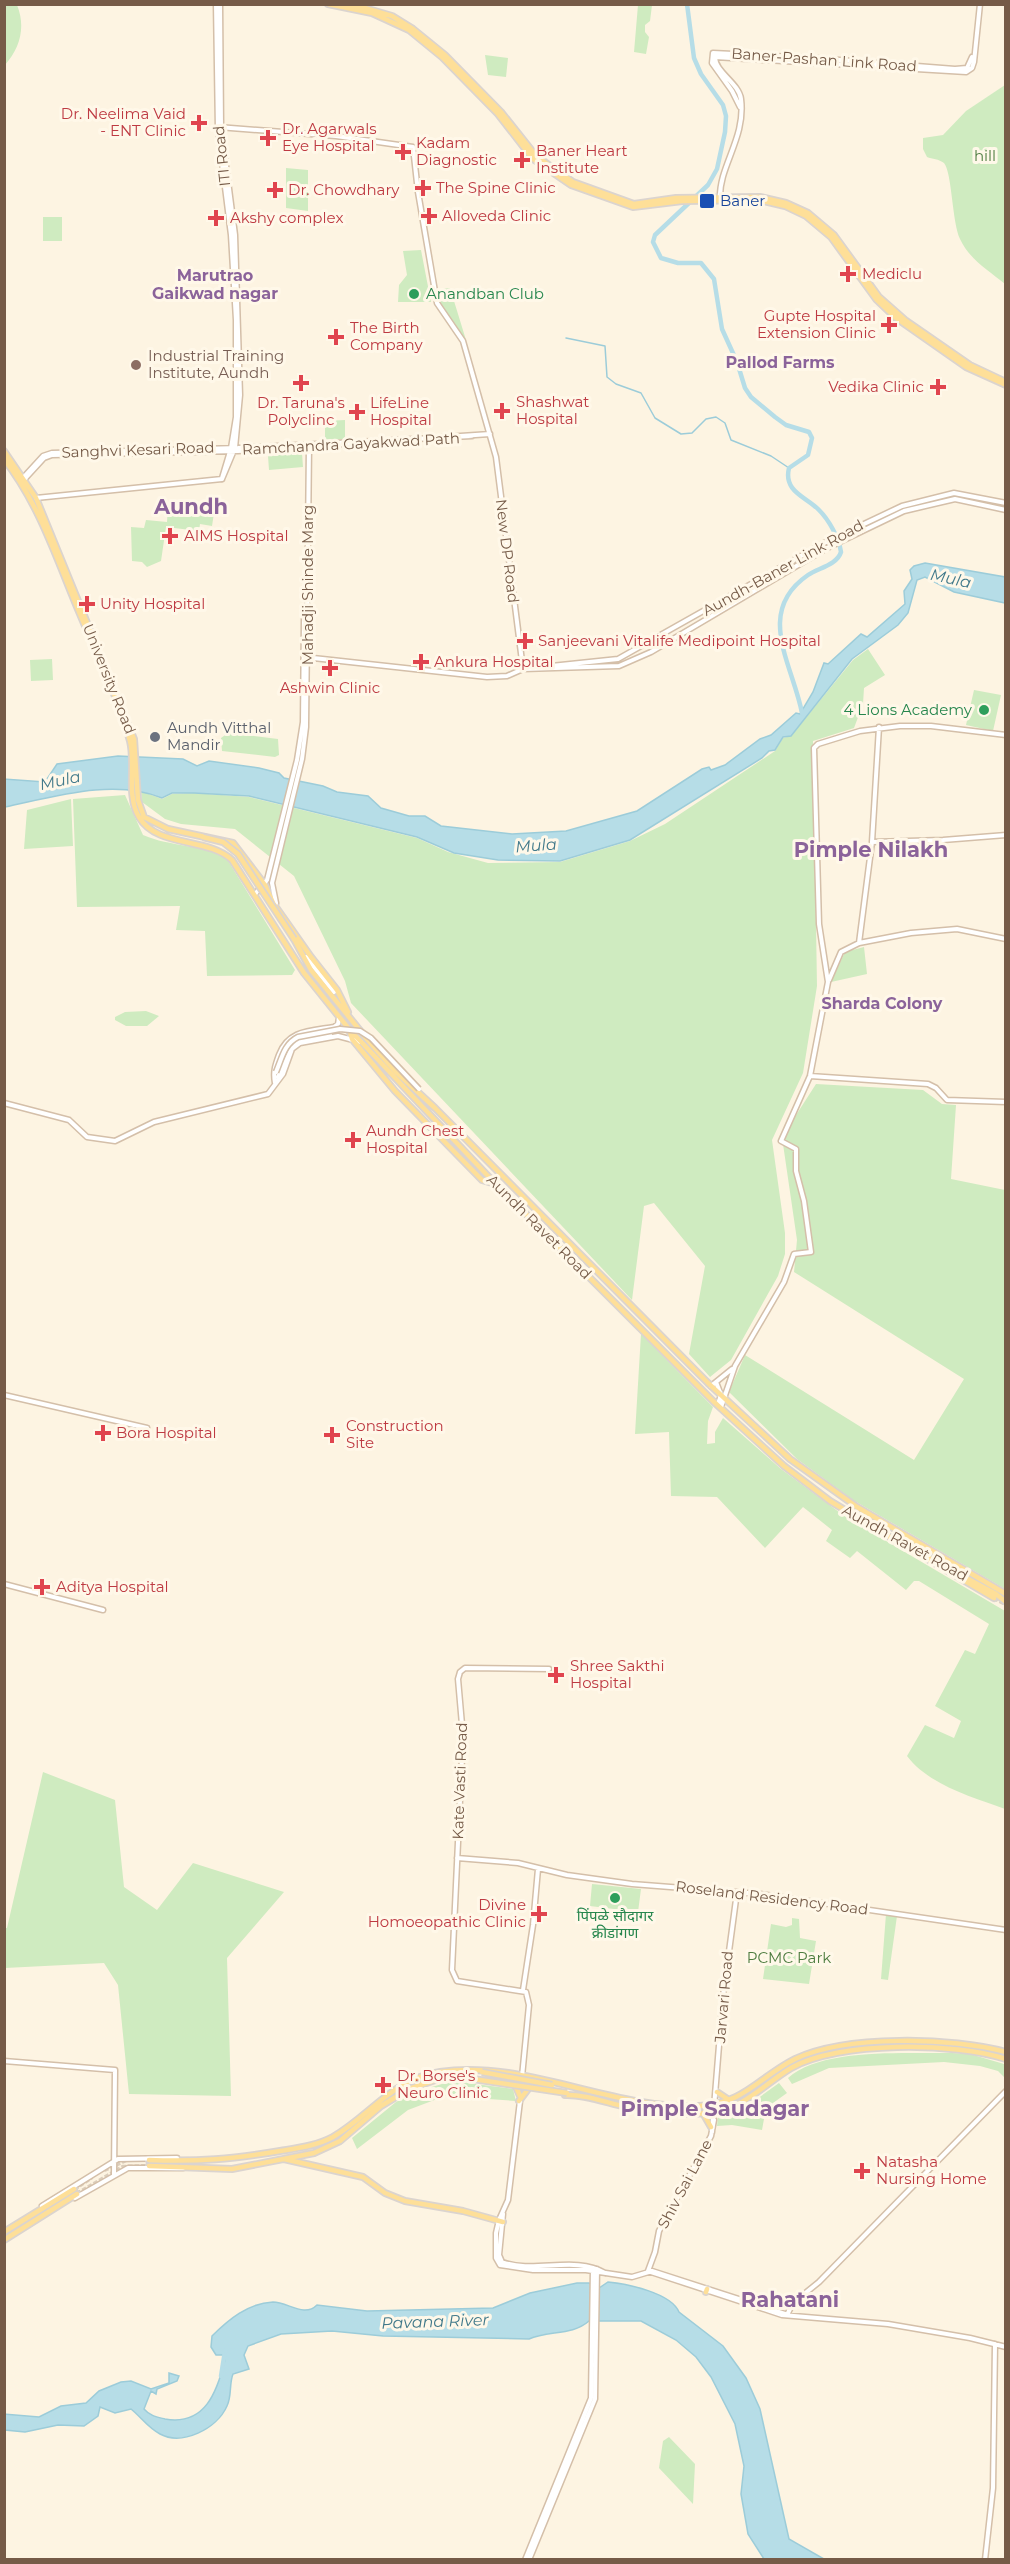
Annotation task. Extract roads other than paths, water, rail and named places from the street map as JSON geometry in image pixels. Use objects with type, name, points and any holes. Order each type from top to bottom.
[{"type":"main road","points":[[328,4],[372,13],[409,30],[442,57],[495,111],[533,159],[569,182],[614,199],[638,204],[683,199],[766,201],[806,216],[831,237],[876,299],[896,318],[966,367],[1005,383]]},
{"type":"main road","points":[[351,4],[392,16],[439,50],[504,116],[535,155],[569,182]]},
{"type":"main road","points":[[701,199],[767,197],[808,213],[834,235],[879,297],[905,320],[970,365],[1005,383]]},
{"type":"main road","name":"University Road","points":[[4,451],[34,499],[124,720],[133,746],[136,800]]},
{"type":"main road","name":"University Road","points":[[4,459],[23,480]]},
{"type":"main road","points":[[136,800],[151,822],[223,842],[238,854],[297,941],[337,990],[349,1015]]},
{"type":"main road","name":"Aundh Ravet Road","points":[[136,800],[139,817],[149,828],[165,836],[220,851],[232,860],[307,977],[390,1075],[495,1184],[784,1466],[852,1515],[987,1589],[1005,1602]]},
{"type":"main road","points":[[188,834],[200,834],[233,843],[268,883],[297,941]]},
{"type":"main road","points":[[241,874],[256,893],[275,930]]},
{"type":"main road","name":"Aundh Ravet Road","points":[[297,941],[311,970],[394,1071],[435,1108],[711,1386],[790,1459],[836,1493],[1005,1594]]},
{"type":"main road","points":[[349,1029],[351,1039],[395,1091],[482,1180],[495,1184]]},
{"type":"main road","points":[[924,1556],[994,1598]]},
{"type":"main road","points":[[1005,2052],[976,2045],[939,2041],[832,2048],[792,2061],[754,2088],[716,2104],[646,2104],[571,2092],[453,2076],[410,2089],[389,2100],[333,2145],[284,2159],[232,2169],[183,2168],[149,2163],[232,2160],[314,2145],[334,2136],[377,2101],[407,2083],[440,2072],[469,2070],[522,2076],[571,2092],[645,2110],[703,2113],[714,2112],[748,2099],[801,2064],[833,2054],[939,2048],[975,2051],[1005,2059]]},
{"type":"main road","points":[[469,2070],[552,2085],[571,2092]]},
{"type":"main road","points":[[441,2078],[571,2092]]},
{"type":"main road","points":[[518,2088],[520,2099]]},
{"type":"main road","points":[[520,2099],[528,2089]]},
{"type":"main road","points":[[717,2092],[722,2098],[730,2100]]},
{"type":"main road","points":[[703,2113],[712,2130]]},
{"type":"main road","points":[[279,2152],[284,2159],[363,2177],[385,2193],[405,2201],[461,2210],[501,2221]]},
{"type":"main road","points":[[4,2232],[75,2192]]},
{"type":"main road","points":[[4,2240],[42,2212]]},
{"type":"street","name":"ITI Road","points":[[34,499],[222,479],[240,414],[239,320],[233,219],[220,127],[218,4]]},
{"type":"street","name":"Baner-Pashan Link Road","points":[[720,198],[721,188],[741,130],[739,94],[714,59],[715,57],[964,70],[973,57],[980,4]]},
{"type":"street","name":"New DP Road","points":[[220,127],[327,135],[413,147],[418,192],[437,303],[463,341],[496,457],[523,669]]},
{"type":"street","name":"Ramchandra Gayakwad Path","points":[[232,449],[490,434]]},
{"type":"street","name":"Mahadji Shinde Marg","points":[[268,883],[305,724],[308,445]]},
{"type":"street","name":"Sanghvi Kesari Road","points":[[23,480],[43,456],[52,453],[232,449]]},
{"type":"street","name":"Aundh-Baner Link Road","points":[[305,656],[487,677],[507,676],[523,669],[559,663],[618,659],[824,543],[902,506],[954,493],[1005,503]]},
{"type":"street","points":[[954,493],[955,499]]},
{"type":"street","name":"Aundh-Baner Link Road","points":[[532,668],[619,666],[651,652],[827,548],[904,512],[955,499],[1005,510]]},
{"type":"street","points":[[759,579],[765,585]]},
{"type":"street","points":[[718,603],[724,610]]},
{"type":"street","points":[[828,982],[819,924],[814,748],[819,744],[879,727],[931,726],[1005,735]]},
{"type":"street","points":[[859,943],[872,842],[879,727]]},
{"type":"street","points":[[872,842],[1005,835]]},
{"type":"street","points":[[256,893],[268,883]]},
{"type":"street","points":[[720,1406],[735,1366],[784,1282],[794,1254],[811,1252],[804,1201],[796,1171],[796,1149],[781,1141],[810,1076],[828,982],[841,952],[859,943],[911,933],[957,929],[1005,939]]},
{"type":"street","points":[[297,941],[305,956],[334,992]]},
{"type":"street","points":[[275,1083],[273,1071],[284,1043],[297,1033],[334,1027],[339,1023],[338,1014]]},
{"type":"street","points":[[275,1083],[276,1072],[287,1045],[292,1040],[298,1036],[353,1028],[371,1038],[435,1108]]},
{"type":"street","points":[[4,1103],[69,1120],[87,1137],[115,1141],[154,1122],[268,1094],[294,1043],[330,1035]]},
{"type":"street","points":[[275,1083],[283,1074],[296,1045],[333,1037],[362,1042]]},
{"type":"street","points":[[810,1076],[928,1084],[936,1088],[947,1100],[1005,1102]]},
{"type":"street","points":[[711,1386],[735,1366]]},
{"type":"street","points":[[716,1382],[722,1396]]},
{"type":"street","points":[[4,1395],[147,1428]]},
{"type":"street","points":[[4,1584],[103,1610]]},
{"type":"street","name":"Kate Vasti Road","points":[[523,1990],[455,1980],[452,1970],[463,1736],[458,1679],[460,1672],[465,1668],[549,1669]]},
{"type":"street","name":"Roseland Residency Road","points":[[457,1858],[518,1863],[538,1869],[624,1883],[737,1892],[1005,1930]]},
{"type":"street","points":[[518,2088],[522,2076],[529,2000],[523,1990],[533,1925],[538,1869]]},
{"type":"street","name":"Jarvari Road","points":[[714,2112],[723,1996],[737,1892]]},
{"type":"street","points":[[4,2061],[115,2070],[114,2175]]},
{"type":"street","points":[[786,2314],[793,2303],[819,2282],[1005,2091]]},
{"type":"street","points":[[520,2099],[508,2200],[496,2233],[496,2258],[503,2267],[606,2273],[632,2277],[648,2271],[786,2314],[817,2320],[888,2324],[995,2344],[1005,2348]]},
{"type":"street","name":"Shiv Sai Lane","points":[[648,2271],[659,2231],[712,2130],[714,2112]]},
{"type":"street","points":[[183,2168],[128,2168],[48,2214],[42,2212],[63,2192],[115,2161],[141,2157],[191,2161]]},
{"type":"street","points":[[501,2221],[499,2257],[504,2264],[595,2273]]},
{"type":"street","points":[[527,2559],[589,2404],[596,2393],[595,2273]]},
{"type":"street","points":[[986,2559],[989,2540],[995,2344]]},
{"type":"water","name":"Mula","points":[[925,563],[1005,577],[1005,603],[954,592],[925,577],[917,580],[908,613],[898,625],[852,659],[791,736],[783,737],[775,750],[769,751],[762,758],[630,840],[560,861],[498,860],[454,853],[417,837],[249,796],[172,793],[162,798],[143,792],[104,789],[63,794],[5,807],[4,779],[45,782],[57,764],[118,756],[183,759],[197,766],[209,761],[259,768],[279,773],[284,778],[323,786],[337,792],[368,796],[381,808],[409,816],[425,816],[441,826],[512,834],[566,831],[637,811],[702,769],[709,767],[711,770],[725,765],[760,739],[771,735],[796,713],[800,714],[813,692],[824,663],[828,664],[861,634],[867,637],[905,604],[904,591],[912,579],[910,570],[914,566]]},
{"type":"water","points":[[608,2282],[637,2287],[667,2300],[723,2346],[746,2378],[760,2409],[789,2539],[824,2559],[764,2559],[748,2534],[741,2494],[744,2466],[735,2424],[711,2377],[696,2357],[676,2340],[641,2321],[589,2321],[575,2329],[529,2339],[383,2336],[332,2331],[281,2334],[248,2346],[244,2355],[249,2369],[233,2374],[229,2402],[222,2414],[215,2422],[198,2433],[178,2438],[169,2437],[152,2429],[131,2409],[115,2413],[100,2407],[98,2416],[84,2426],[58,2425],[25,2432],[5,2430],[4,2414],[39,2417],[61,2406],[86,2403],[99,2391],[121,2382],[131,2381],[151,2389],[169,2383],[169,2373],[179,2376],[177,2381],[157,2389],[156,2394],[151,2391],[144,2409],[151,2415],[165,2419],[179,2420],[190,2417],[199,2412],[213,2395],[225,2360],[225,2355],[216,2355],[211,2347],[212,2336],[239,2313],[255,2305],[273,2302],[301,2310],[312,2309],[317,2305],[367,2311],[493,2308],[530,2293],[577,2283],[589,2283],[599,2288]]},
{"type":"waterway","points":[[687,4],[694,58],[701,74],[723,105],[726,116],[725,132],[717,169],[708,185],[655,235],[653,242],[661,258],[678,263],[701,263],[714,279],[722,329],[737,362],[745,388],[751,397],[775,417],[786,425],[809,432],[812,438],[808,455],[789,468],[789,483],[826,519],[836,535],[841,552],[836,560],[808,575],[792,590],[783,605],[780,622],[781,640],[802,713]]},
{"type":"waterway","points":[[566,338],[605,346],[607,377],[616,384],[641,393],[655,418],[681,434],[692,433],[706,419],[716,417],[725,423],[731,440],[771,456],[789,468]]},
{"type":"waterway","name":"Pavana River","points":[[221,2376],[225,2351]]},
{"type":"tunnel","points":[[330,1035],[343,1030],[347,1016]]},
{"type":"tunnel","points":[[994,1598],[1006,1604]]},
{"type":"tunnel","points":[[104,2170],[126,2160]]},
{"type":"tunnel","points":[[77,2194],[123,2167],[149,2166]]},
{"type":"tunnel","points":[[74,2189],[92,2177]]},
{"type":"place","name":"Dr. Neelima Vaid - ENT Clinic","points":[[199,123]]},
{"type":"place","name":"Dr. Agarwals Eye Hospital","points":[[268,138]]},
{"type":"place","name":"Kadam Diagnostic","points":[[403,152]]},
{"type":"place","name":"Baner Heart Institute","points":[[522,160]]},
{"type":"place","name":"The Spine Clinic","points":[[423,188]]},
{"type":"place","name":"Dr. Chowdhary","points":[[275,190]]},
{"type":"place","name":"Baner","points":[[707,201]]},
{"type":"place","name":"Alloveda Clinic","points":[[429,216]]},
{"type":"place","name":"Akshy complex","points":[[216,218]]},
{"type":"place","name":"Mediclu","points":[[848,274]]},
{"type":"place","name":"Anandban Club","points":[[414,294]]},
{"type":"place","name":"Gupte Hospital Extension Clinic","points":[[889,325]]},
{"type":"place","name":"The Birth Company","points":[[336,337]]},
{"type":"place","name":"Industrial Training Institute, Aundh","points":[[136,365]]},
{"type":"place","name":"Dr. Taruna's Polyclinc","points":[[301,383]]},
{"type":"place","name":"Vedika Clinic","points":[[938,387]]},
{"type":"place","name":"Shashwat Hospital","points":[[502,411]]},
{"type":"place","name":"LifeLine Hospital","points":[[357,412]]},
{"type":"place","name":"AIMS Hospital","points":[[170,536]]},
{"type":"place","name":"Unity Hospital","points":[[87,604]]},
{"type":"place","name":"Sanjeevani Vitalife Medipoint Hospital","points":[[525,641]]},
{"type":"place","name":"Ankura Hospital","points":[[421,662]]},
{"type":"place","name":"Ashwin Clinic","points":[[330,668]]},
{"type":"place","name":"4 Lions Academy","points":[[984,710]]},
{"type":"place","name":"Aundh Vitthal Mandir","points":[[155,737]]},
{"type":"place","name":"Aundh Chest Hospital","points":[[353,1140]]},
{"type":"place","name":"Bora Hospital","points":[[103,1433]]},
{"type":"place","name":"Construction Site","points":[[332,1435]]},
{"type":"place","name":"Aditya Hospital","points":[[42,1587]]},
{"type":"place","name":"Shree Sakthi Hospital","points":[[556,1675]]},
{"type":"place","name":"पिंपळे सौदागर क्रीडांगण","points":[[615,1898]]},
{"type":"place","name":"Divine Homoeopathic Clinic","points":[[539,1914]]},
{"type":"place","name":"Dr. Borse's Neuro Clinic","points":[[383,2085]]},
{"type":"place","name":"Natasha Nursing Home","points":[[862,2171]]},
{"type":"district","name":"Marutrao Gaikwad nagar","points":[[215,284]]},
{"type":"district","name":"Pallod Farms","points":[[780,362]]},
{"type":"district","name":"Aundh","points":[[191,507]]},
{"type":"district","name":"Pimple Nilakh","points":[[871,850]]},
{"type":"district","name":"Sharda Colony","points":[[882,1003]]},
{"type":"district","name":"Pimple Saudagar","points":[[715,2109]]},
{"type":"district","name":"Rahatani","points":[[790,2300]]},
{"type":"park label","name":"hill","points":[[985,156]]},
{"type":"park label","name":"PCMC Park","points":[[789,1958]]}]
